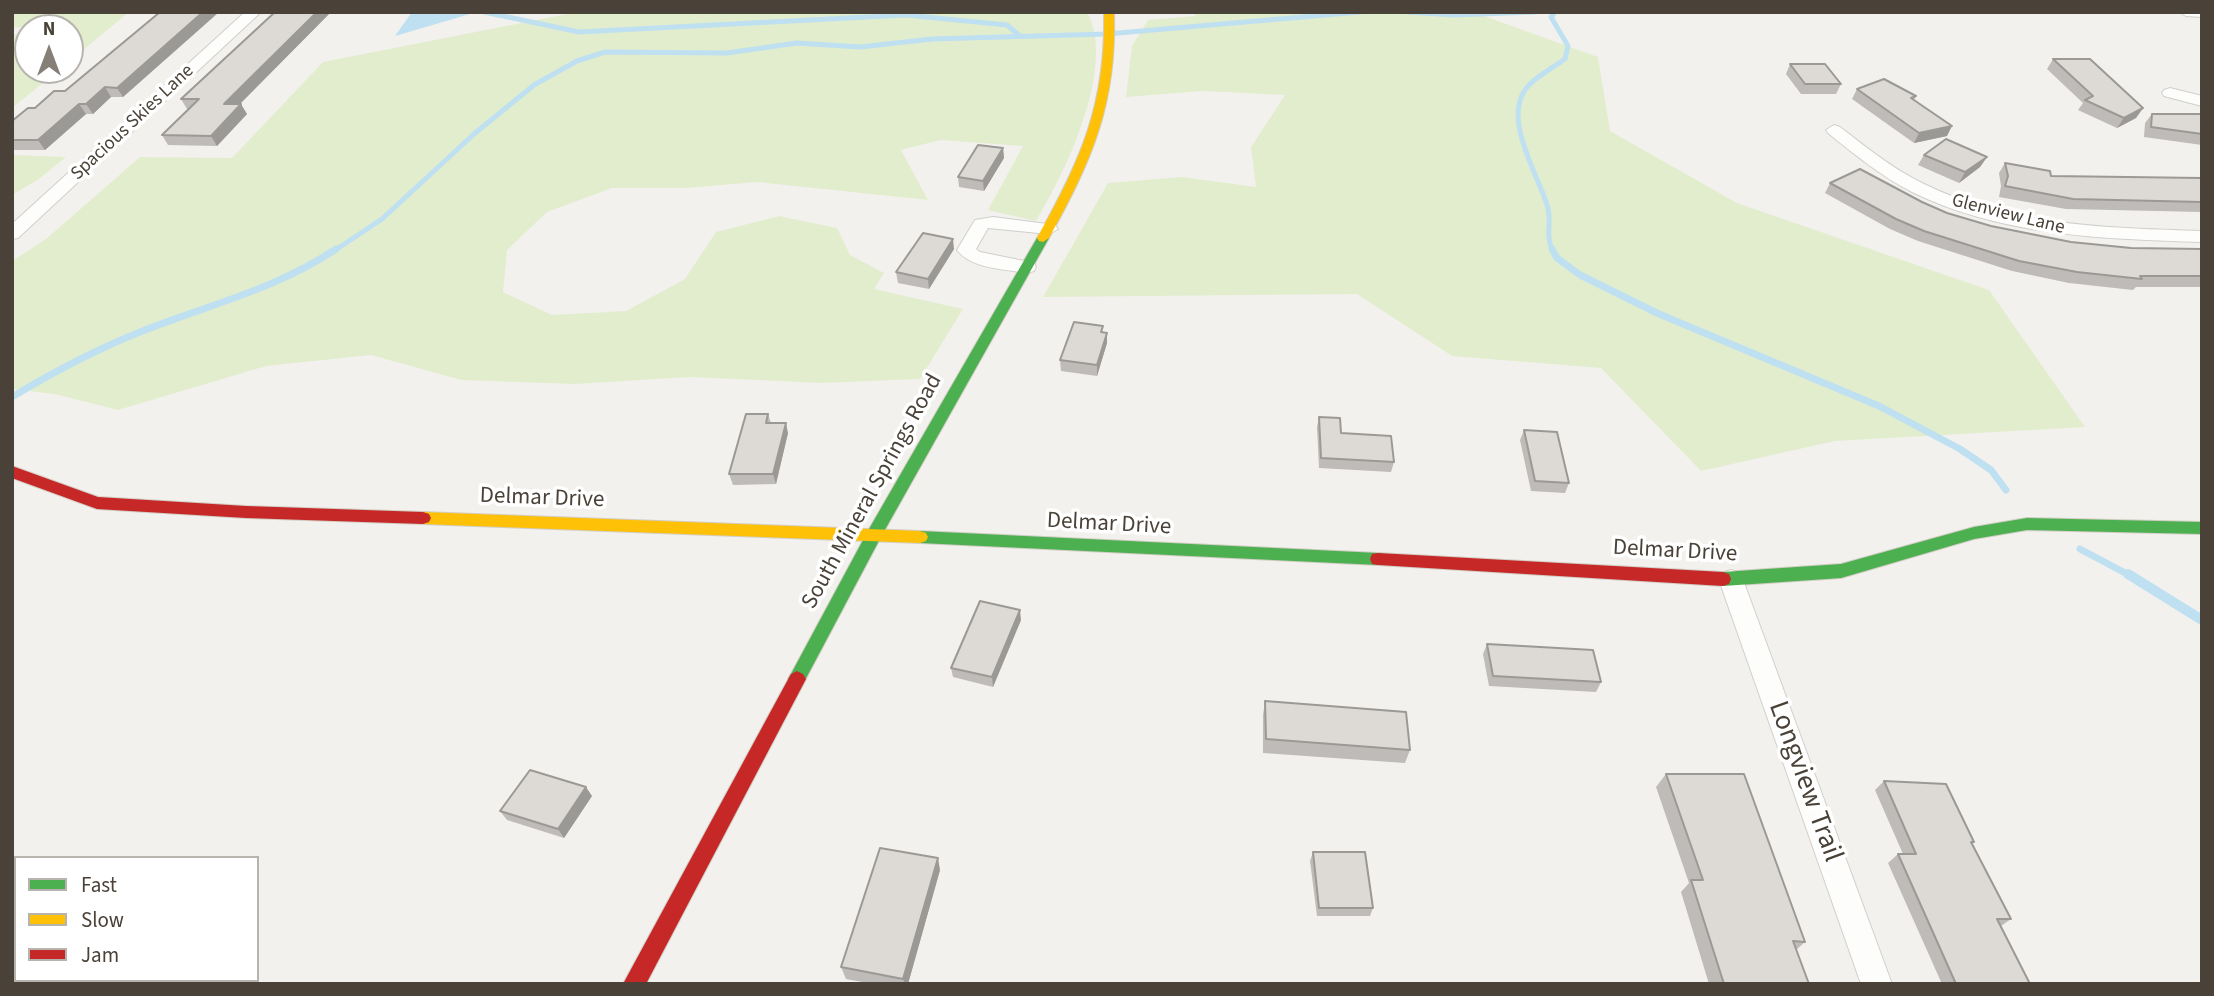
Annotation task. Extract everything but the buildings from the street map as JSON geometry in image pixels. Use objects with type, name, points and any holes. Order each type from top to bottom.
[{"type":"street","name":"Spacious Skies Lane","points":[[12,234],[254,12]]},
{"type":"street","name":"South Mineral Springs Road","points":[[634,984],[875,533],[1049,229],[1092,145],[1107,97],[1112,51],[1109,12]]},
{"type":"street","points":[[2186,12],[2200,12]]},
{"type":"street","points":[[2170,93],[2202,101]]},
{"type":"street","name":"Glenview Lane","points":[[1834,130],[1855,149],[1898,177],[1924,191],[1985,213],[2066,231],[2202,237]]},
{"type":"street","points":[[1027,267],[974,257],[966,250],[981,224],[993,222],[1049,229]]},
{"type":"street","name":"Delmar Drive","points":[[12,472],[97,503],[246,512],[875,533],[1536,567],[1731,580],[1841,571],[1974,533],[2027,524],[2202,528]]},
{"type":"street","name":"Longview Trail","points":[[1731,580],[1877,984]]},
{"type":"green space","points":[[12,12],[129,12],[84,49],[84,14],[14,14],[12,27]]},
{"type":"green space","points":[[577,12],[1087,12],[1095,35],[1096,61],[1084,119],[1060,176],[1036,221],[988,210],[1023,146],[941,140],[901,150],[928,200],[757,182],[687,188],[612,188],[547,212],[507,250],[503,292],[552,315],[626,311],[685,279],[716,232],[779,216],[837,228],[850,255],[884,273],[874,289],[963,309],[920,379],[822,383],[690,377],[575,384],[461,380],[371,355],[266,366],[118,410],[54,394],[12,389],[12,261],[46,239],[140,157],[232,158],[323,62]]},
{"type":"green space","points":[[1196,12],[1473,12],[1598,57],[1610,131],[1737,203],[1989,290],[2085,427],[1835,441],[1701,471],[1601,368],[1452,356],[1357,294],[1043,297],[1108,183],[1182,177],[1256,187],[1251,147],[1285,95],[1203,91],[1126,97],[1132,46],[1148,20],[1195,16]]},
{"type":"green space","points":[[14,36],[14,84],[42,84],[12,108]]},
{"type":"green space","points":[[12,155],[66,157],[39,179],[12,195]]},
{"type":"water","points":[[412,12],[477,12],[395,36]]},
{"type":"waterway","points":[[484,12],[579,32],[906,15],[1007,25],[1020,36]]},
{"type":"waterway","points":[[334,251],[382,219],[474,134],[534,85],[577,61],[605,52],[727,53],[797,43],[860,47],[932,39],[1107,34],[1360,12]]},
{"type":"waterway","points":[[1408,12],[1454,15],[1534,12]]},
{"type":"waterway","points":[[1552,249],[1549,239],[1549,211],[1523,143],[1518,111],[1521,96],[1530,84],[1565,59],[1568,46],[1551,17],[1555,12]]},
{"type":"waterway","points":[[12,397],[111,344],[267,285],[336,249]]},
{"type":"waterway","points":[[1552,249],[1557,258],[1580,275],[1659,314],[1879,406],[1960,449],[1991,470],[2006,490]]},
{"type":"waterway","points":[[2080,549],[2131,576]]},
{"type":"waterway","points":[[2128,574],[2202,620]]},
{"type":"traffic: fast","points":[[797,679],[875,533],[1043,238]]},
{"type":"traffic: fast","points":[[1723,579],[1841,571],[1974,533],[2027,524],[2202,528]]},
{"type":"traffic: fast","points":[[920,537],[1378,559]]},
{"type":"traffic: slow","points":[[1043,238],[1085,157],[1103,103],[1108,75],[1109,12]]},
{"type":"traffic: slow","points":[[423,518],[920,537]]},
{"type":"traffic: jam","points":[[12,472],[97,503],[246,512],[423,518]]},
{"type":"traffic: jam","points":[[1378,559],[1723,579]]},
{"type":"traffic: jam","points":[[634,984],[797,679]]}]
